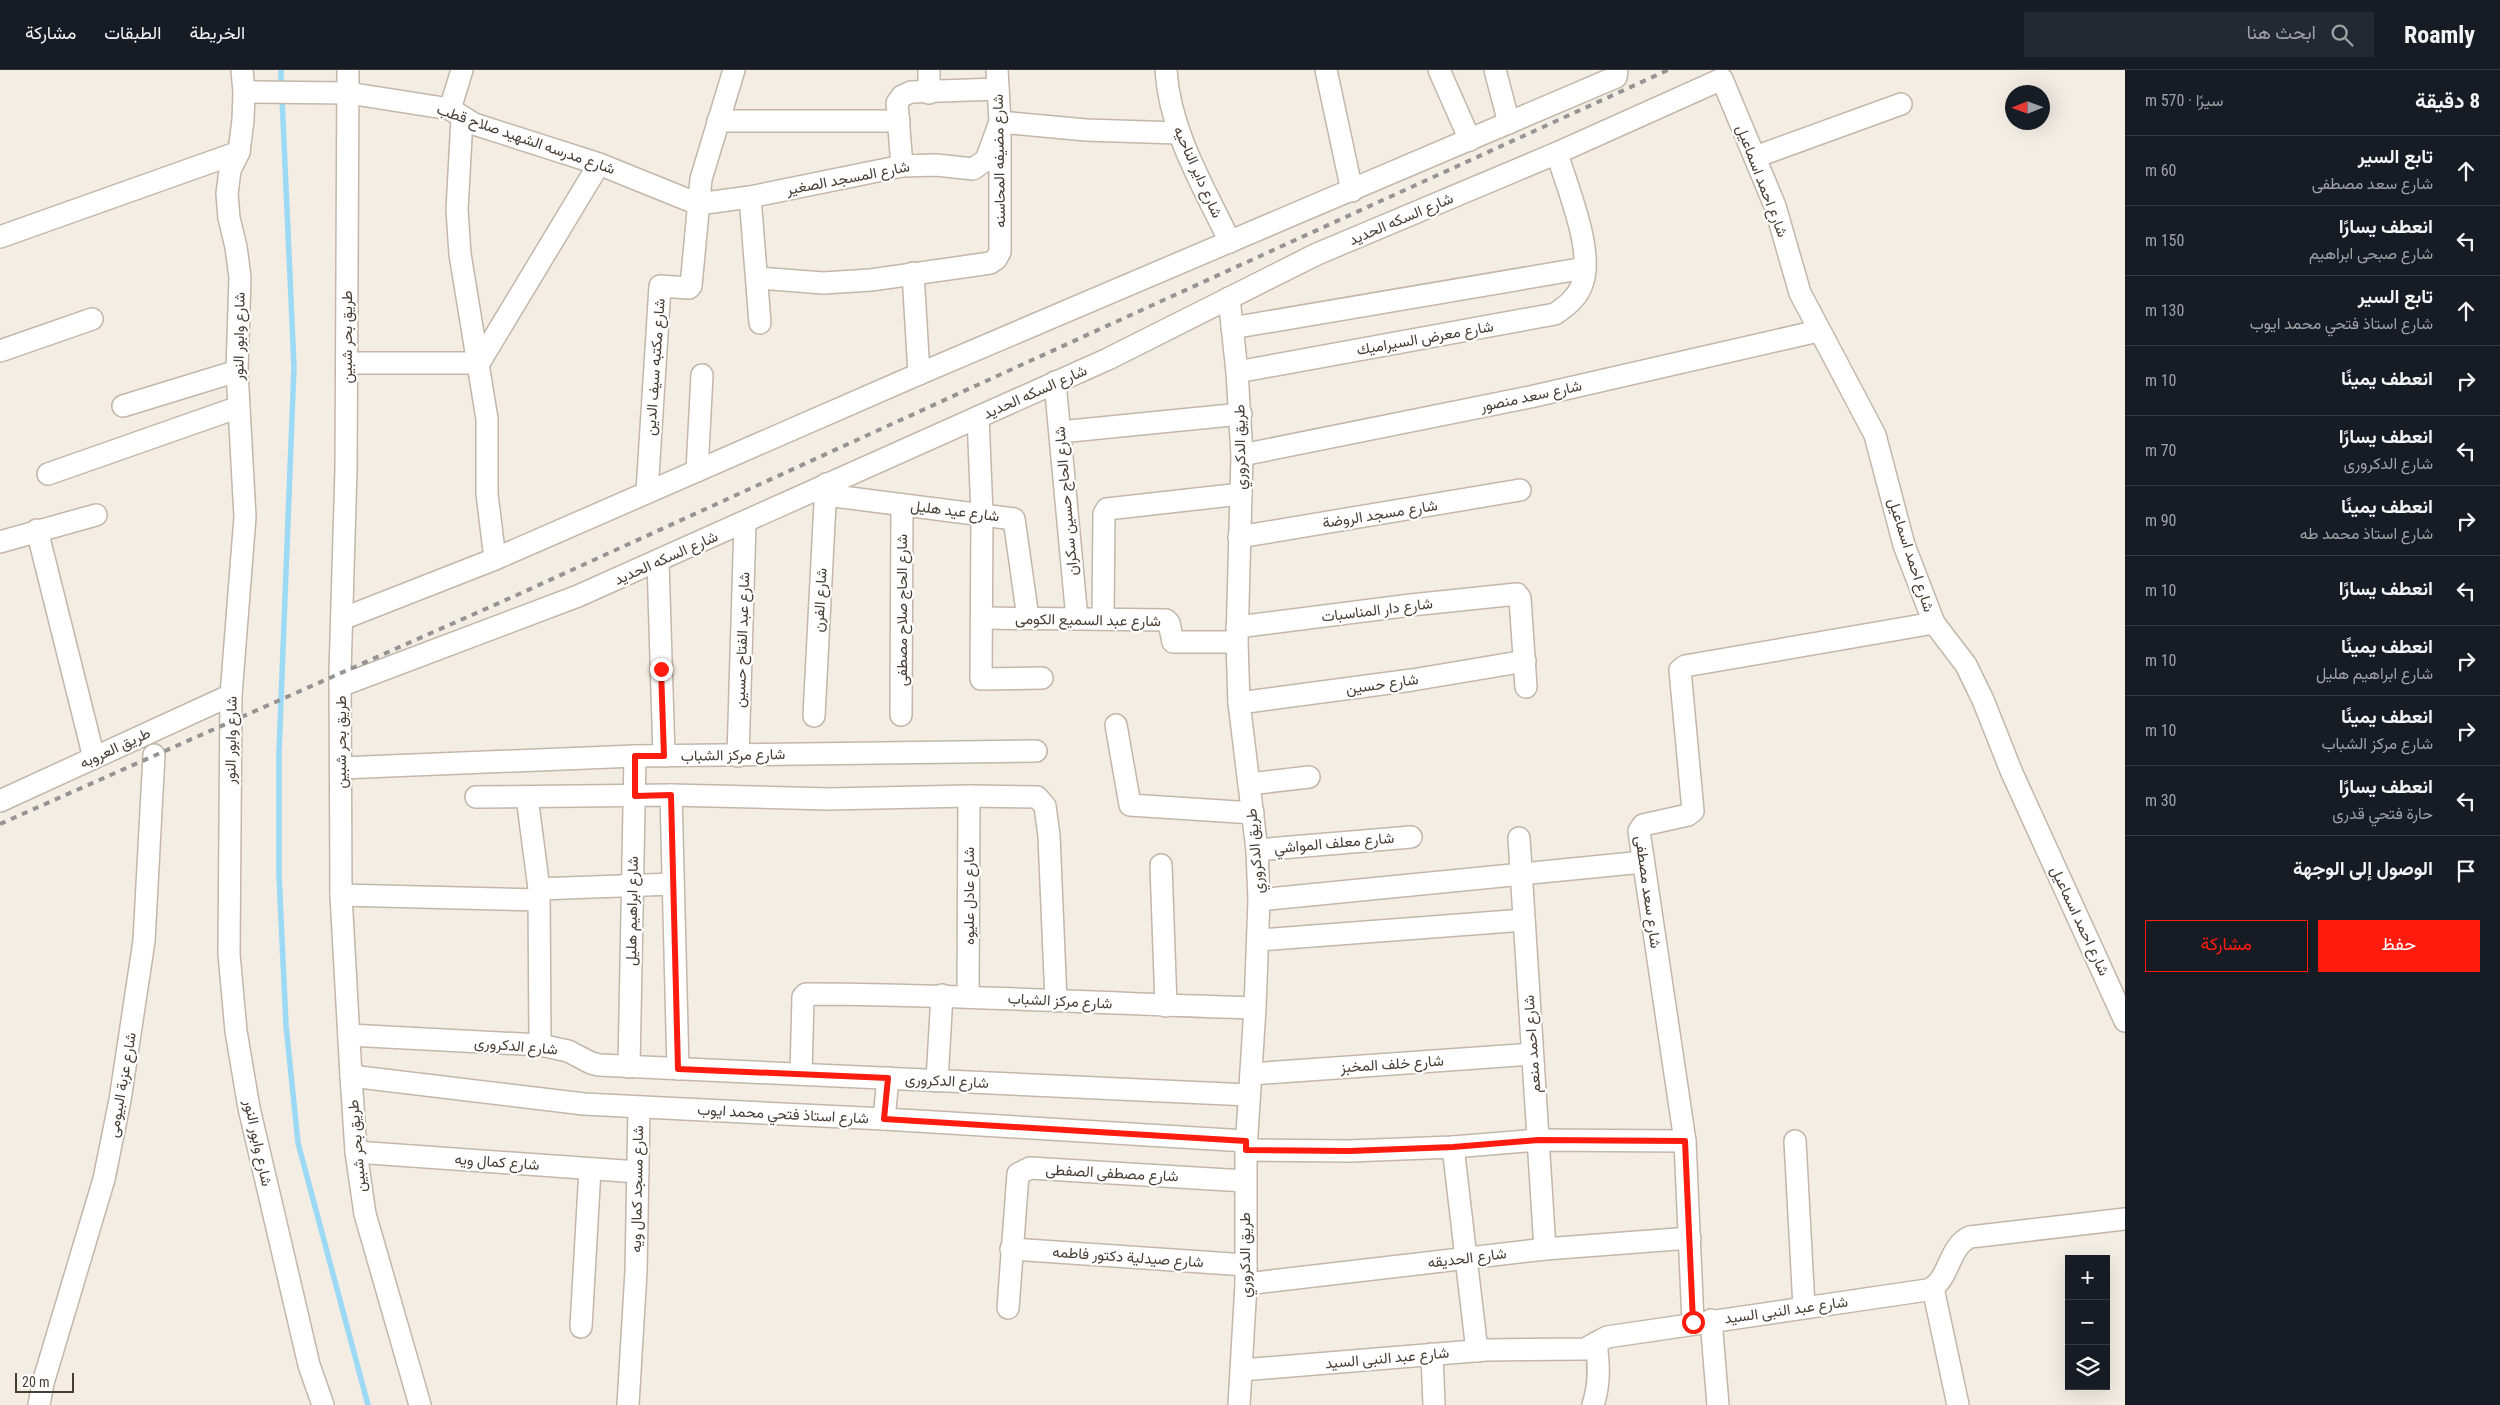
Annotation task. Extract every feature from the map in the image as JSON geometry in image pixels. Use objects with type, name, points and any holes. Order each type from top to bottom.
[{"type":"street","name":"شارع وابور النور","points":[[242,70],[253,92],[239,152],[230,170],[227,194],[229,218],[236,247],[240,277],[237,371],[245,517],[231,695],[229,954],[236,1031],[249,1108],[309,1365],[323,1405]]},
{"type":"street","name":"طريق بحر شبين","points":[[348,70],[347,363],[340,686],[341,895],[356,1152],[365,1214],[420,1405]]},
{"type":"street","points":[[462,70],[456,114],[457,210],[460,254],[487,419],[487,494],[495,559]]},
{"type":"street","name":"شارع مكتبه سيف الدين","points":[[647,492],[660,286],[691,287],[701,180],[734,70]]},
{"type":"street","points":[[929,70],[929,93]]},
{"type":"street","name":"شارع داير الناحيه","points":[[1166,70],[1168,94],[1178,133],[1230,242]]},
{"type":"street","points":[[1326,70],[1352,191]]},
{"type":"street","points":[[1439,70],[1470,140]]},
{"type":"street","points":[[1495,70],[1509,123]]},
{"type":"street","points":[[342,619],[495,559],[919,374],[1470,140],[1616,73]]},
{"type":"street","points":[[902,166],[897,103],[902,96],[911,92],[929,93],[998,79]]},
{"type":"street","name":"شارع مضيفه المحاسنه","points":[[913,273],[990,263],[996,260],[1000,252],[1000,122],[998,79]]},
{"type":"street","name":"شارع السكه الحديد","points":[[340,686],[578,596],[826,490],[978,417],[1108,360],[1317,254],[1557,153],[1722,79]]},
{"type":"street","name":"شارع احمد اسماعيل","points":[[1722,79],[1775,206],[1800,293],[1818,331],[1860,404],[1875,435],[1904,545],[1934,623],[1966,665],[1983,700],[2012,773],[2125,1021]]},
{"type":"street","name":"شارع مدرسه الشهيد صلاح قطب","points":[[253,92],[348,93],[456,114],[474,124],[599,164],[698,204]]},
{"type":"street","points":[[1755,157],[1901,104]]},
{"type":"street","points":[[718,121],[899,121]]},
{"type":"street","points":[[1000,122],[1086,130],[1178,133]]},
{"type":"street","name":"شارع المسجد الصغير","points":[[698,204],[750,197],[902,166],[936,165],[965,169],[980,166],[986,160],[1000,122]]},
{"type":"street","points":[[0,237],[239,152]]},
{"type":"street","points":[[1232,328],[1585,268],[1582,239],[1557,153]]},
{"type":"street","points":[[479,363],[599,164]]},
{"type":"street","points":[[750,197],[758,278],[760,323]]},
{"type":"street","name":"شارع معرض السيراميك","points":[[1237,372],[1554,314],[1570,303],[1581,287],[1585,268]]},
{"type":"street","points":[[758,278],[822,283],[870,280],[913,273],[919,374]]},
{"type":"street","name":"طريق الدكروري","points":[[1230,298],[1242,455],[1237,634],[1239,703],[1257,850],[1260,900],[1256,1008],[1246,1146],[1246,1274],[1239,1405]]},
{"type":"street","points":[[0,352],[92,320]]},
{"type":"street","name":"شارع سعد منصور","points":[[1242,455],[1530,397],[1818,331]]},
{"type":"street","points":[[347,363],[479,363]]},
{"type":"street","points":[[122,406],[237,371]]},
{"type":"street","points":[[697,471],[702,375]]},
{"type":"street","name":"شارع الحاج حسين سكران","points":[[1055,382],[1077,619]]},
{"type":"street","points":[[48,474],[239,406]]},
{"type":"street","points":[[1060,432],[1240,414]]},
{"type":"street","points":[[978,417],[982,514],[982,679],[1042,678]]},
{"type":"street","name":"شارع عيد هليل","points":[[826,490],[902,505],[1012,518],[1015,520],[1028,618]]},
{"type":"street","name":"شارع الفرن","points":[[814,716],[826,490]]},
{"type":"street","name":"شارع مسجد الروضة","points":[[1239,537],[1520,490]]},
{"type":"street","points":[[1102,619],[1104,514],[1107,509],[1241,494]]},
{"type":"street","name":"شارع الحاج صلاح مصطفى","points":[[901,715],[902,505]]},
{"type":"street","points":[[0,542],[37,530],[96,515]]},
{"type":"street","name":"شارع عبد الفتاح حسين","points":[[738,756],[745,523]]},
{"type":"street","points":[[37,530],[94,758]]},
{"type":"street","points":[[658,561],[664,756]]},
{"type":"street","name":"شارع دار المناسبات","points":[[1237,634],[1410,605],[1516,594],[1520,598],[1524,661]]},
{"type":"street","name":"شارع عبد السميع الكومى","points":[[982,618],[1167,620],[1173,642],[1237,634]]},
{"type":"street","name":"شارع سعد مصطفى","points":[[1718,1405],[1702,1321],[1690,1238],[1685,1141],[1643,862],[1640,827],[1690,814],[1693,811],[1681,668],[1934,623]]},
{"type":"street","points":[[1524,661],[1526,687]]},
{"type":"street","name":"شارع حسين","points":[[1239,703],[1412,680],[1524,661]]},
{"type":"street","name":"طريق العروبه","points":[[0,801],[231,695]]},
{"type":"street","points":[[1116,725],[1130,805],[1253,813]]},
{"type":"street","name":"شارع مركز الشباب","points":[[341,768],[635,756],[1036,751]]},
{"type":"street","name":"شارع عزبة البيومى","points":[[38,1405],[104,1178],[120,1100],[144,941],[154,756]]},
{"type":"street","name":"شارع ابراهيم هليل","points":[[629,1067],[635,756]]},
{"type":"street","points":[[1249,784],[1309,777]]},
{"type":"street","points":[[671,795],[678,1069]]},
{"type":"street","points":[[476,798],[671,795],[829,799],[969,796],[1038,797],[1045,806],[1056,1001]]},
{"type":"street","name":"شارع عادل عليوه","points":[[968,996],[969,796]]},
{"type":"street","points":[[527,797],[538,894],[540,1046]]},
{"type":"street","name":"شارع معلف المواشي","points":[[1257,850],[1411,837]]},
{"type":"street","name":"شارع احمد منعم","points":[[1518,838],[1545,1249]]},
{"type":"street","points":[[1260,900],[1521,876],[1643,862]]},
{"type":"street","points":[[1161,865],[1166,1006]]},
{"type":"street","points":[[341,895],[538,894],[633,885],[673,884]]},
{"type":"street","points":[[1258,940],[1524,920]]},
{"type":"street","name":"شارع مركز الشباب","points":[[801,1074],[804,995],[942,995],[1166,1006],[1256,1008]]},
{"type":"street","points":[[937,1080],[942,995]]},
{"type":"street","name":"شارع الدكرورى","points":[[349,1035],[540,1046],[568,1051],[595,1065],[1249,1095]]},
{"type":"street","name":"شارع خلف المخبز","points":[[1251,1074],[1532,1054]]},
{"type":"street","name":"شارع استاذ فتحي محمد ايوب","points":[[351,1076],[534,1100],[639,1108],[884,1119],[1246,1146],[1349,1151],[1453,1147],[1538,1140],[1685,1141]]},
{"type":"street","points":[[884,1119],[888,1078]]},
{"type":"street","name":"شارع مسجد كمال ويه","points":[[628,1405],[636,1271],[639,1108]]},
{"type":"street","points":[[1795,1141],[1804,1307]]},
{"type":"street","points":[[1453,1147],[1465,1258],[1478,1351]]},
{"type":"street","name":"شارع كمال ويه","points":[[356,1152],[638,1172]]},
{"type":"street","name":"شارع مصطفى الصفطى","points":[[1011,1249],[1018,1174],[1030,1168],[1245,1181]]},
{"type":"street","points":[[581,1327],[590,1170]]},
{"type":"street","points":[[1958,1405],[1933,1288],[1938,1283],[1958,1244],[1970,1237],[2125,1220]]},
{"type":"street","name":"شارع الحديقه","points":[[1246,1274],[1465,1258],[1545,1249],[1690,1238]]},
{"type":"street","points":[[1008,1308],[1011,1249]]},
{"type":"street","name":"شارع صيدلية دكتور فاطمه","points":[[1011,1249],[1246,1274]]},
{"type":"street","name":"شارع عبد النبى السيد","points":[[1242,1370],[1478,1351],[1585,1349],[1607,1337],[1702,1321],[1933,1288]]},
{"type":"street","points":[[1593,1405],[1598,1387],[1596,1343]]},
{"type":"street","points":[[1432,1354],[1434,1405]]},
{"type":"waterway","points":[[281,70],[281,88]]},
{"type":"waterway","points":[[282,97],[294,367],[279,752],[279,875],[286,1025],[298,1143],[368,1405]]},
{"type":"railway","points":[[0,824],[517,595],[1668,70]]},
{"type":"route","points":[[661,669],[664,756],[635,756],[635,796],[671,795],[678,1069],[888,1078],[884,1119],[1246,1141],[1246,1150],[1349,1151],[1453,1147],[1538,1140],[1685,1141],[1693,1322]]}]
